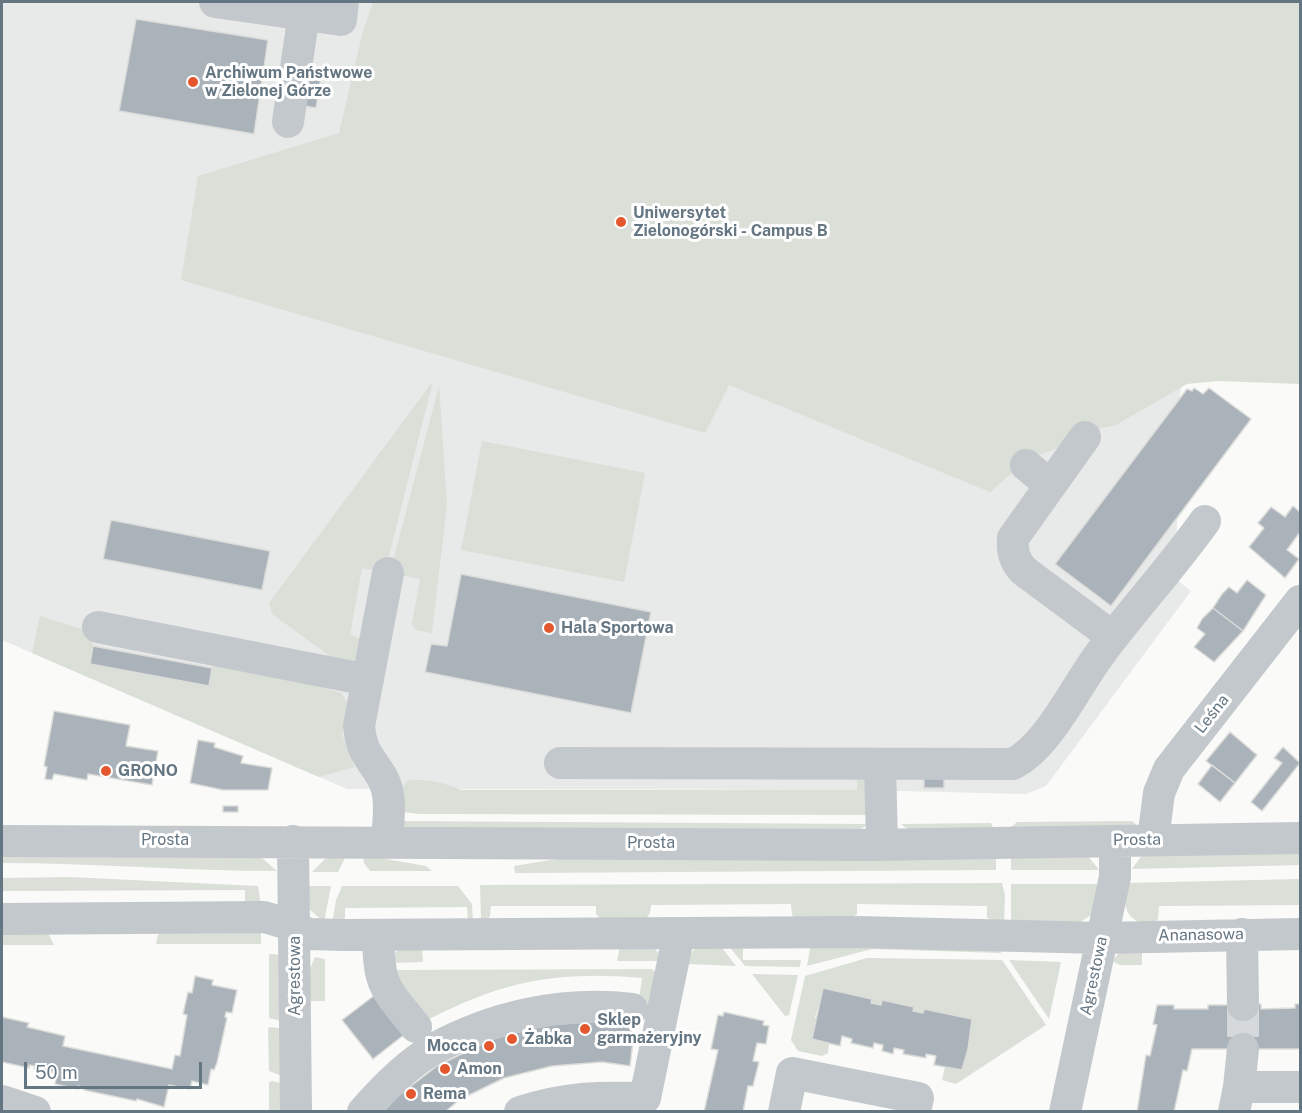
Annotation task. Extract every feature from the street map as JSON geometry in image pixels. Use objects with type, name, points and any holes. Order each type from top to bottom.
[{"type":"street","points":[[215,2],[340,20],[344,2]]},
{"type":"street","points":[[288,122],[304,15]]},
{"type":"street","points":[[1085,437],[1013,538],[1017,563],[1113,637]]},
{"type":"street","points":[[1026,465],[1050,485]]},
{"type":"street","points":[[560,763],[1013,764],[1026,758],[1113,637],[1151,593],[1205,521]]},
{"type":"street","points":[[387,842],[387,791],[361,743],[359,726],[388,573]]},
{"type":"street","name":"Leśna","points":[[1153,840],[1159,793],[1169,769],[1300,601]]},
{"type":"street","points":[[98,627],[368,680]]},
{"type":"street","points":[[880,765],[882,844]]},
{"type":"street","name":"Prosta","points":[[2,841],[882,844],[1300,838]]},
{"type":"street","name":"Agrestowa","points":[[293,841],[296,1112]]},
{"type":"street","name":"Agrestowa","points":[[1065,1112],[1115,877],[1115,841]]},
{"type":"street","points":[[2,919],[264,917],[295,926],[307,934],[869,932],[1102,938]]},
{"type":"street","points":[[520,1112],[559,1100],[601,1096],[645,1098],[679,933]]},
{"type":"street","points":[[1242,934],[1243,1005]]},
{"type":"street","name":"Ananasowa","points":[[1102,938],[1300,934]]},
{"type":"street","points":[[378,935],[378,971],[381,981],[416,1027]]},
{"type":"street","points":[[363,1112],[381,1092],[430,1051],[486,1025],[543,1010],[604,1005],[632,1009]]},
{"type":"street","points":[[1243,1049],[1236,1099],[1300,1087]]},
{"type":"street","points":[[784,1112],[792,1073],[918,1098],[915,1112]]},
{"type":"street","points":[[2,1101],[34,1112]]},
{"type":"shaded area","name":"Uniwersytet Zielonogórski - Campus B","points":[[2,2],[1253,2],[1232,29],[1177,416],[1177,580],[1191,591],[1046,786],[1026,794],[857,790],[347,789],[2,640]]},
{"type":"shaded area","points":[[373,2],[1300,2],[1300,384],[1218,381],[1187,384],[1116,425],[1097,429],[1067,445],[1028,459],[990,492],[729,385],[705,433],[181,280],[198,176],[339,133],[363,31]]},
{"type":"shaded area","points":[[433,381],[385,572],[362,568],[350,635],[363,640],[356,663],[341,664],[272,614],[269,603]]},
{"type":"shaded area","points":[[439,386],[447,504],[432,633],[416,630],[412,624],[420,579],[390,573]]},
{"type":"shaded area","points":[[482,441],[645,473],[624,582],[461,550]]},
{"type":"shaded area","points":[[40,616],[94,633],[90,664],[208,686],[214,661],[320,681],[318,686],[341,693],[347,702],[342,734],[354,767],[319,777],[32,653]]},
{"type":"shaded area","points":[[857,773],[867,779],[873,815],[420,814],[402,812],[399,793],[407,781],[419,780],[441,783],[460,790],[857,790]]},
{"type":"shaded area","points":[[399,821],[869,824],[859,830],[404,829]]},
{"type":"shaded area","points":[[1132,821],[1138,826],[1010,828],[1017,822]]},
{"type":"shaded area","points":[[991,823],[994,829],[909,830],[901,824]]},
{"type":"shaded area","points":[[1300,852],[1300,865],[1132,869],[1143,854]]},
{"type":"shaded area","points":[[335,855],[345,858],[338,872],[312,872],[326,858]]},
{"type":"shaded area","points":[[363,855],[426,866],[432,871],[370,871],[364,863]]},
{"type":"shaded area","points":[[2,856],[262,858],[277,871],[2,863]]},
{"type":"shaded area","points":[[1011,856],[1088,856],[1099,870],[1011,870]]},
{"type":"shaded area","points":[[569,857],[996,857],[996,870],[515,873],[514,866]]},
{"type":"shaded area","points":[[69,877],[258,886],[261,906],[245,906],[245,890],[2,891],[2,878]]},
{"type":"shaded area","points":[[1300,879],[1300,905],[1159,906],[1158,919],[1154,924],[1137,921],[1132,917],[1125,900],[1126,883]]},
{"type":"shaded area","points":[[1002,883],[1005,895],[1004,924],[987,918],[987,906],[857,904],[857,914],[853,917],[795,919],[792,915],[791,904],[651,905],[650,913],[645,920],[601,920],[596,914],[596,906],[491,906],[487,921],[481,919],[480,885]]},
{"type":"shaded area","points":[[1011,884],[1102,884],[1094,913],[1074,926],[1011,925]]},
{"type":"shaded area","points":[[306,886],[331,886],[324,922],[309,909]]},
{"type":"shaded area","points":[[342,886],[458,886],[472,904],[473,923],[468,920],[467,907],[345,908],[345,918],[341,923],[332,924],[336,900]]},
{"type":"shaded area","points":[[261,928],[261,944],[156,944],[158,935],[164,931]]},
{"type":"shaded area","points":[[2,930],[47,931],[54,945],[2,945]]},
{"type":"shaded area","points":[[811,943],[1001,946],[1001,953],[872,949],[807,966]]},
{"type":"shaded area","points":[[719,944],[736,966],[686,964],[691,953],[698,947]]},
{"type":"shaded area","points":[[727,944],[743,947],[743,960],[801,960],[800,967],[745,966]]},
{"type":"shaded area","points":[[620,946],[652,946],[666,961],[617,961]]},
{"type":"shaded area","points":[[400,948],[422,949],[423,962],[390,963],[393,955]]},
{"type":"shaded area","points":[[1142,951],[1142,965],[1120,965],[1112,961],[1120,952]]},
{"type":"shaded area","points":[[269,954],[285,955],[285,1022],[269,1018]]},
{"type":"shaded area","points":[[315,957],[325,959],[325,1001],[311,1001],[309,996],[308,979]]},
{"type":"shaded area","points":[[867,958],[1002,960],[1046,1025],[956,1084],[942,1080],[945,1067],[968,1049],[972,1019],[924,1009],[923,1013],[913,1011],[914,1007],[883,1000],[881,1005],[871,1003],[872,999],[824,988],[815,1017],[829,1043],[828,1053],[822,1056],[798,1051],[791,1040],[805,976]]},
{"type":"shaded area","points":[[1009,960],[1061,962],[1049,1019]]},
{"type":"shaded area","points":[[652,969],[656,973],[647,1015],[637,1013],[642,978],[582,976],[528,982],[502,989],[450,1009],[422,1023],[389,970]]},
{"type":"shaded area","points":[[752,974],[798,975],[789,1015],[785,1016]]},
{"type":"shaded area","points":[[268,1028],[285,1029],[285,1077],[269,1071]]},
{"type":"shaded area","points":[[269,1082],[284,1084],[285,1111],[269,1111]]},
{"type":"building","name":"Archiwum Państwowe w Zielonej Górze","points":[[136,19],[268,40],[254,134],[119,111]]},
{"type":"building","points":[[311,71],[322,72],[316,108],[300,105]]},
{"type":"building","points":[[1194,388],[1203,394],[1209,388],[1251,419],[1111,606],[1055,564],[1187,389],[1192,391]]},
{"type":"building","points":[[1293,506],[1300,512],[1300,532],[1287,550],[1299,559],[1285,578],[1249,547],[1264,528],[1258,523],[1271,507],[1285,517]]},
{"type":"building","points":[[111,520],[270,551],[262,590],[103,559]]},
{"type":"building","name":"Hala Sportowa","points":[[461,574],[651,612],[631,713],[425,672],[431,644],[447,646]]},
{"type":"building","points":[[1247,580],[1266,595],[1243,631],[1213,608],[1229,587],[1237,593]]},
{"type":"building","points":[[1213,608],[1243,631],[1214,662],[1194,647],[1205,634],[1197,628]]},
{"type":"building","points":[[93,646],[212,668],[209,686],[90,664]]},
{"type":"building","points":[[54,711],[130,725],[126,746],[158,751],[152,785],[88,774],[87,780],[54,774],[52,780],[45,779],[47,767],[44,766]]},
{"type":"building","points":[[1230,732],[1257,755],[1235,783],[1206,761]]},
{"type":"building","points":[[198,740],[215,743],[214,747],[243,756],[241,763],[272,768],[268,790],[223,790],[190,783]]},
{"type":"building","points":[[1283,747],[1300,763],[1262,811],[1251,802],[1282,763],[1274,758]]},
{"type":"building","points":[[1212,765],[1235,783],[1220,802],[1198,784]]},
{"type":"building","points":[[924,778],[944,778],[944,788],[924,788]]},
{"type":"building","points":[[223,806],[238,806],[238,812],[223,812]]},
{"type":"building","points":[[195,976],[213,980],[212,985],[237,990],[232,1013],[226,1012],[225,1017],[227,1018],[217,1063],[214,1070],[211,1069],[208,1085],[192,1081],[190,1089],[169,1085],[164,1107],[137,1099],[136,1101],[84,1090],[84,1087],[78,1086],[78,1089],[55,1084],[57,1073],[34,1069],[35,1066],[29,1065],[29,1068],[2,1062],[2,1017],[29,1023],[27,1027],[65,1036],[63,1046],[172,1069],[175,1055],[180,1056],[187,1015],[183,1014],[188,992],[192,993]]},
{"type":"building","points":[[823,988],[872,999],[871,1003],[881,1005],[882,1000],[914,1007],[913,1011],[923,1013],[924,1009],[972,1019],[968,1049],[962,1070],[934,1065],[936,1056],[926,1054],[926,1058],[903,1054],[904,1050],[894,1048],[893,1054],[882,1051],[883,1045],[874,1043],[873,1048],[851,1043],[852,1039],[842,1036],[840,1046],[812,1039]]},
{"type":"building","points":[[375,995],[405,1034],[373,1059],[342,1020]]},
{"type":"building","points":[[1261,1004],[1261,1009],[1295,1008],[1295,1004],[1300,1004],[1300,1049],[1234,1049],[1234,1005]]},
{"type":"building","points":[[1157,1005],[1174,1005],[1174,1009],[1208,1009],[1208,1005],[1234,1005],[1234,1049],[1192,1049],[1187,1071],[1183,1070],[1174,1112],[1137,1112],[1146,1055],[1150,1056],[1157,1025],[1153,1024]]},
{"type":"building","points":[[724,1012],[764,1021],[763,1025],[769,1026],[766,1044],[757,1043],[753,1061],[759,1062],[753,1086],[748,1086],[743,1112],[704,1112],[718,1050],[711,1049],[718,1015],[723,1016]]},
{"type":"building","points":[[605,1021],[635,1025],[630,1066],[602,1062],[552,1066],[504,1078],[459,1100],[445,1112],[383,1112],[393,1100],[437,1066],[490,1040],[544,1025]]},
{"type":"tunnel","points":[[1243,1005],[1243,1049]]},
{"type":"place","name":"Archiwum Państwowe w Zielonej Górze","points":[[193,82]]},
{"type":"place","name":"Uniwersytet Zielonogórski - Campus B","points":[[621,222]]},
{"type":"place","name":"Hala Sportowa","points":[[549,628]]},
{"type":"place","name":"GRONO","points":[[106,771]]},
{"type":"place","name":"Sklep garmażeryjny","points":[[585,1029]]},
{"type":"place","name":"Żabka","points":[[512,1039]]},
{"type":"place","name":"Mocca","points":[[489,1046]]},
{"type":"place","name":"Amon","points":[[445,1069]]},
{"type":"place","name":"Rema","points":[[411,1094]]}]
